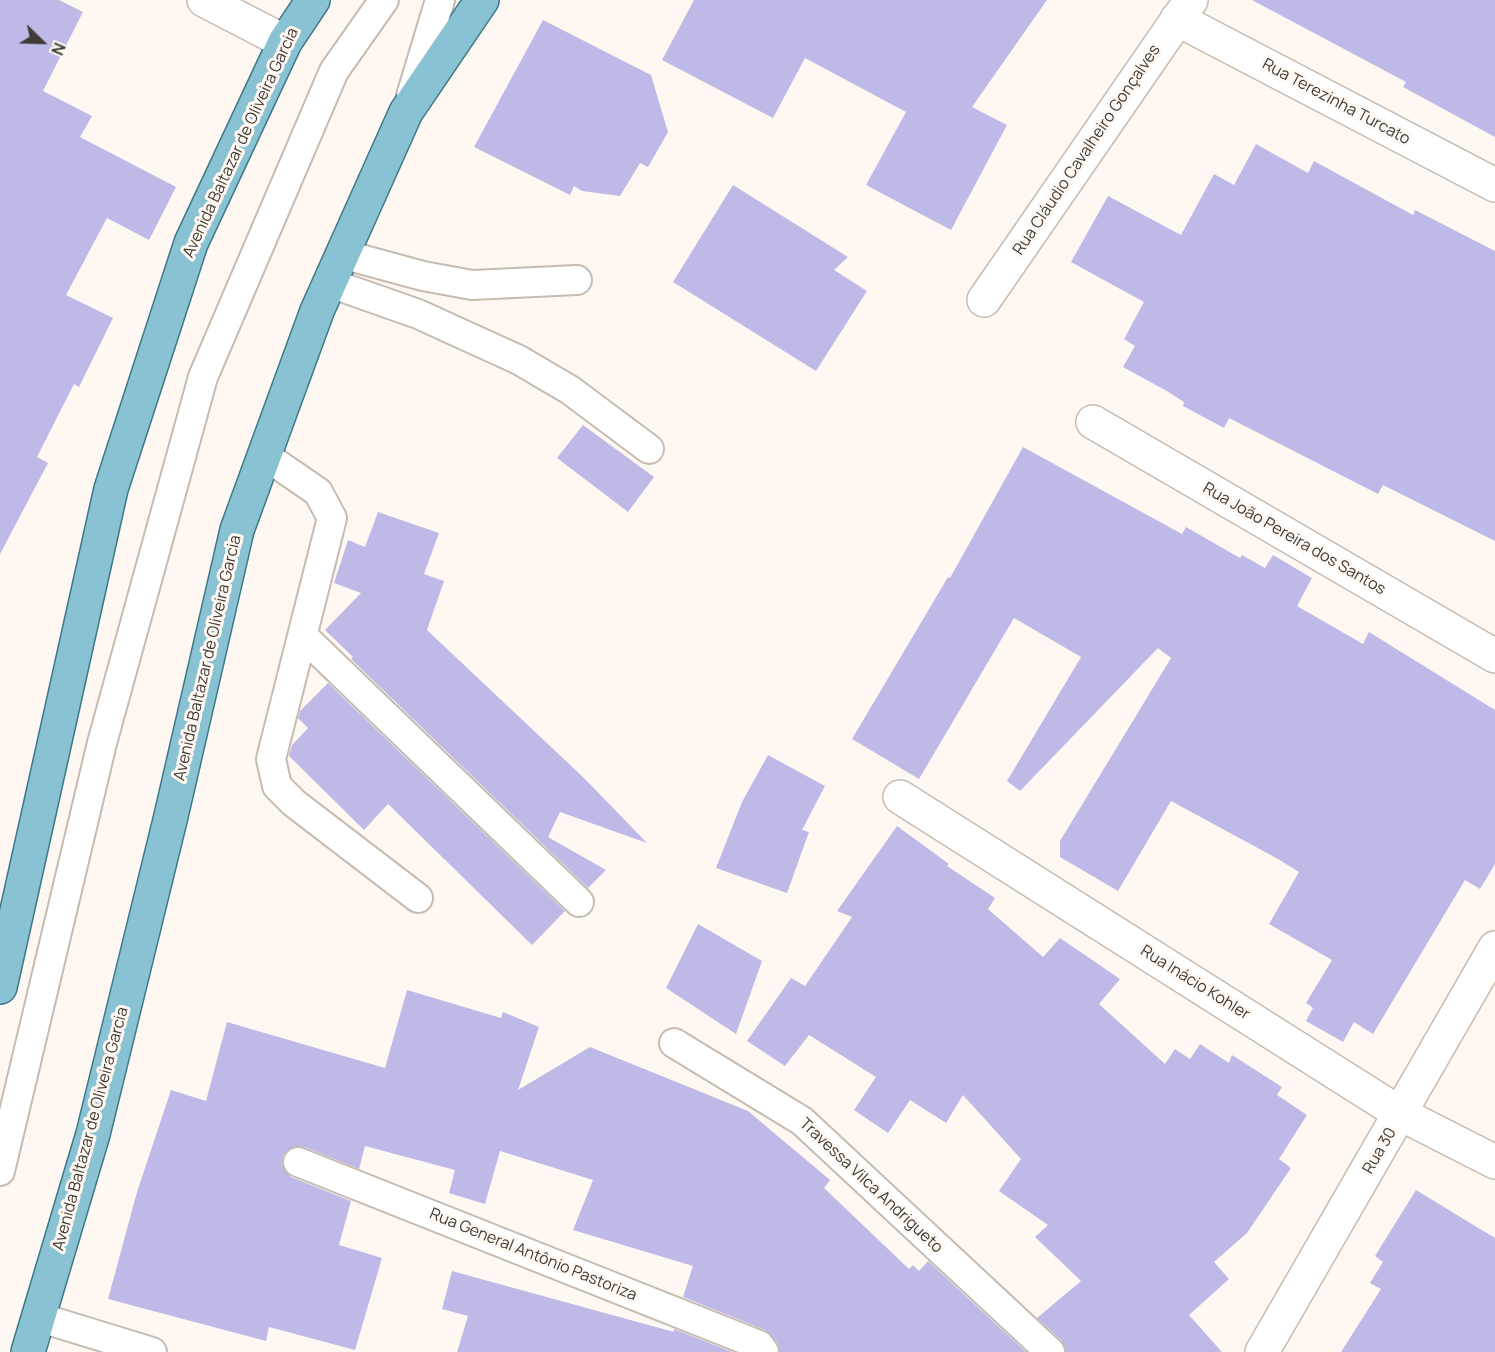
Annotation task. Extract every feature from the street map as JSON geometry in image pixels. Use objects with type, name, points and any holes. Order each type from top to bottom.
[{"type":"main road","name":"Avenida Baltazar de Oliveira Garcia","points":[[0,987],[111,489],[190,243],[285,42],[313,0]]},
{"type":"main road","name":"Avenida Baltazar de Oliveira Garcia","points":[[28,1352],[95,1123],[171,816],[237,530],[336,268],[406,112],[482,0]]},
{"type":"street","points":[[204,0],[285,42]]},
{"type":"street","name":"Rua Terezinha Turcato","points":[[1184,10],[1495,185]]},
{"type":"street","name":"Rua Cláudio Cavalheiro Gonçalves","points":[[984,300],[1184,10]]},
{"type":"street","name":"Rua João Pereira dos Santos","points":[[1093,422],[1495,656]]},
{"type":"street","name":"Rua Inácio Kohler","points":[[900,797],[1401,1114],[1495,1162]]},
{"type":"street","name":"Rua 30","points":[[1262,1352],[1495,948]]},
{"type":"lane","points":[[285,42],[331,0]]},
{"type":"lane","points":[[0,1171],[102,743],[203,377],[334,71],[384,0]]},
{"type":"lane","points":[[406,112],[440,0]]},
{"type":"lane","points":[[336,268],[423,276],[472,285],[577,280]]},
{"type":"lane","points":[[336,268],[418,314],[519,360],[570,390],[649,449]]},
{"type":"lane","points":[[264,455],[318,492],[332,518],[271,759],[277,786],[294,803],[418,898]]},
{"type":"lane","points":[[303,636],[579,902]]},
{"type":"lane","name":"Travessa Vilca Andrigueto","points":[[674,1043],[802,1121],[1050,1352]]},
{"type":"lane","name":"Rua General Antônio Pastoriza","points":[[298,1162],[759,1346],[764,1352]]},
{"type":"lane","points":[[38,1317],[152,1352]]},
{"type":"building","points":[[0,0],[59,0],[83,12],[43,91],[92,116],[80,137],[176,187],[149,240],[107,218],[66,295],[113,318],[79,387],[74,384],[37,457],[48,463],[0,554]]},
{"type":"building","points":[[694,0],[1047,0],[972,107],[1007,125],[951,230],[866,185],[906,112],[805,58],[773,118],[662,60]]},
{"type":"building","points":[[1252,0],[1495,0],[1495,137],[1403,87],[1406,82]]},
{"type":"building","points":[[543,20],[651,75],[668,132],[648,167],[640,163],[620,196],[582,191],[574,186],[570,195],[474,147]]},
{"type":"building","points":[[1256,144],[1308,173],[1314,161],[1413,215],[1415,210],[1495,251],[1495,541],[1383,485],[1378,494],[1229,418],[1224,428],[1183,406],[1184,402],[1123,367],[1135,346],[1124,339],[1144,302],[1071,262],[1108,196],[1181,235],[1214,174],[1234,185]]},
{"type":"building","points":[[733,185],[848,257],[834,270],[867,291],[816,371],[673,282]]},
{"type":"building","points":[[583,425],[654,477],[628,512],[557,458]]},
{"type":"building","points":[[1023,447],[1182,534],[1186,527],[1240,558],[1242,555],[1265,568],[1273,555],[1312,578],[1297,606],[1363,644],[1369,632],[1495,710],[1495,864],[1480,889],[1465,880],[1373,1034],[1354,1022],[1343,1042],[1306,1021],[1313,1008],[1306,1003],[1332,960],[1269,924],[1299,872],[1278,859],[1171,801],[1118,891],[1060,857],[1060,841],[1171,658],[1158,648],[1020,791],[1007,781],[1081,657],[1014,618],[919,779],[852,739],[948,577],[950,578]]},
{"type":"building","points":[[378,512],[439,533],[424,574],[444,581],[427,630],[585,779],[647,843],[560,812],[548,837],[606,870],[588,888],[351,659],[353,657],[325,630],[361,593],[334,583],[348,540],[365,547]]},
{"type":"building","points":[[328,683],[565,911],[532,945],[388,804],[364,830],[289,756],[292,745],[308,728],[298,718],[300,711]]},
{"type":"building","points":[[768,755],[825,786],[802,830],[809,832],[787,893],[716,868],[742,802]]},
{"type":"building","points":[[897,826],[949,864],[947,866],[995,898],[988,909],[1043,957],[1060,938],[1120,979],[1099,1004],[1165,1064],[1175,1049],[1190,1059],[1200,1044],[1229,1063],[1232,1055],[1282,1087],[1277,1095],[1307,1115],[1279,1159],[1291,1168],[1247,1233],[1214,1262],[1229,1279],[1189,1315],[1222,1352],[1066,1352],[1061,1340],[1037,1318],[1081,1281],[1035,1237],[1048,1225],[999,1191],[1021,1159],[963,1095],[946,1123],[910,1100],[888,1133],[854,1110],[876,1077],[809,1035],[785,1066],[747,1041],[791,978],[805,986],[852,917],[837,911]]},
{"type":"building","points":[[698,924],[762,961],[736,1034],[666,988]]},
{"type":"building","points":[[407,990],[501,1018],[503,1012],[539,1027],[518,1090],[590,1047],[748,1111],[830,1180],[824,1188],[909,1269],[913,1265],[919,1271],[928,1261],[1026,1352],[780,1352],[777,1342],[765,1330],[683,1297],[693,1266],[573,1230],[593,1180],[500,1151],[485,1204],[449,1193],[455,1170],[365,1146],[359,1169],[304,1147],[295,1146],[283,1155],[282,1165],[291,1177],[351,1201],[339,1245],[382,1258],[355,1350],[269,1327],[266,1341],[108,1299],[137,1192],[171,1090],[206,1101],[227,1022],[385,1068]]},
{"type":"building","points":[[1416,1190],[1495,1238],[1495,1352],[1341,1352],[1381,1289],[1370,1283],[1383,1262],[1375,1256]]},
{"type":"building","points":[[452,1271],[674,1332],[674,1329],[732,1352],[457,1352],[468,1316],[442,1309]]}]
